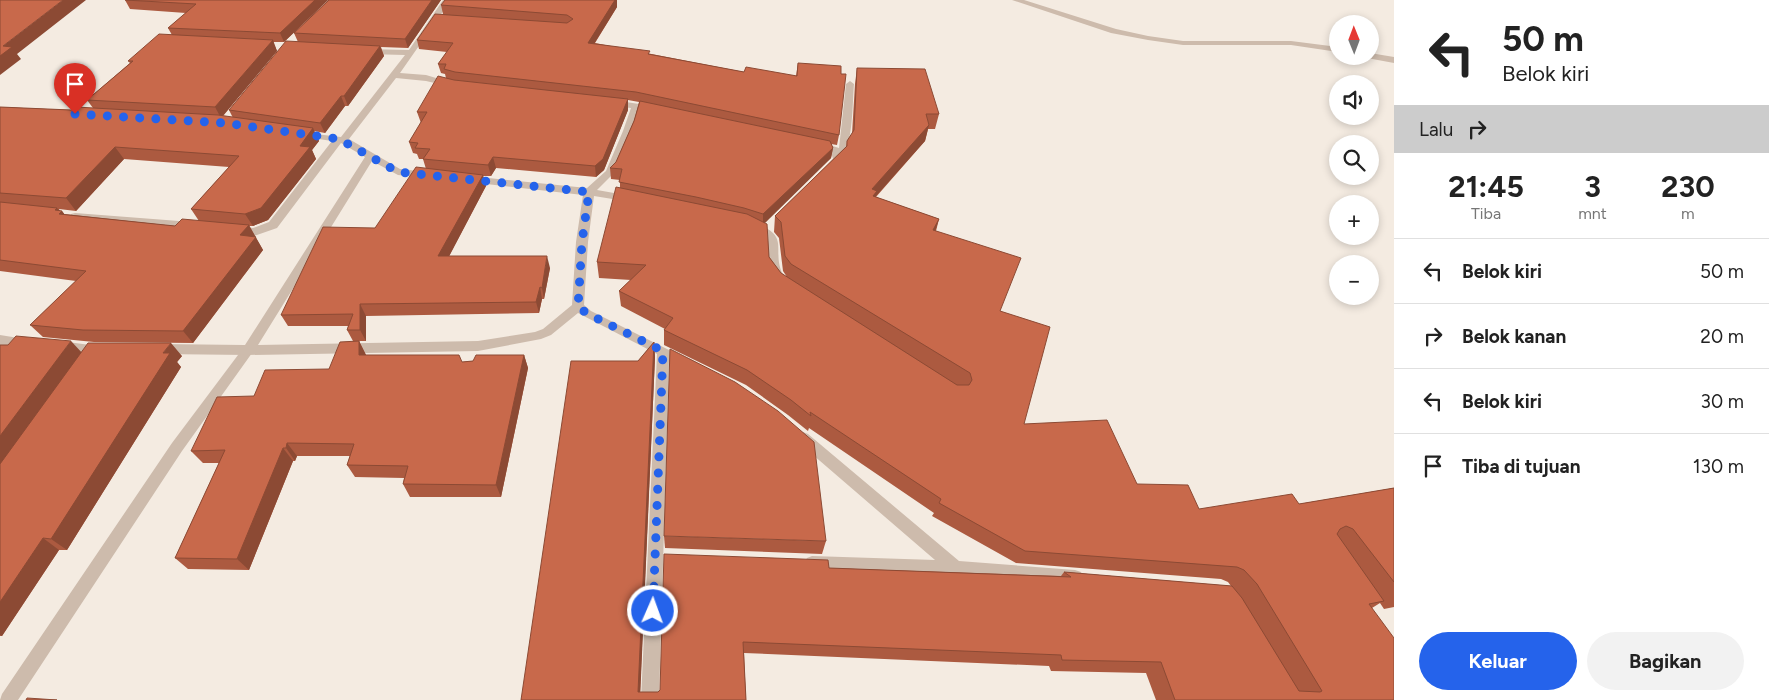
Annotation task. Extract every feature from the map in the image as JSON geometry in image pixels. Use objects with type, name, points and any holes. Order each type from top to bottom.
[{"type":"street","points":[[225,229],[254,232],[272,225],[398,75],[411,53],[440,19],[447,0]]},
{"type":"street","points":[[1016,0],[1114,31],[1157,39],[1183,43],[1290,43],[1329,49]]},
{"type":"street","points":[[353,51],[411,53]]},
{"type":"street","points":[[1379,58],[1394,60]]},
{"type":"street","points":[[398,75],[426,78],[467,87]]},
{"type":"street","points":[[818,180],[838,160],[838,155],[843,150],[850,84]]},
{"type":"street","points":[[150,349],[248,350],[478,346],[537,336],[547,332],[578,307],[582,242],[589,192],[610,172],[640,107],[606,102]]},
{"type":"street","points":[[292,132],[343,140],[398,172],[436,176]]},
{"type":"street","points":[[805,142],[833,148],[838,155]]},
{"type":"street","points":[[8,700],[177,448],[248,350],[365,153]]},
{"type":"street","points":[[456,178],[589,192],[643,201]]},
{"type":"street","points":[[68,215],[206,228]]},
{"type":"street","points":[[740,223],[768,228],[772,238],[775,273],[784,284]]},
{"type":"street","points":[[578,307],[588,314],[697,369]]},
{"type":"street","points":[[0,340],[98,350],[83,369]]},
{"type":"street","points":[[474,361],[478,346]]},
{"type":"street","points":[[650,700],[663,351]]},
{"type":"street","points":[[789,427],[956,568]]},
{"type":"street","points":[[654,557],[674,558]]},
{"type":"street","points":[[800,562],[956,568],[1084,578]]},
{"type":"building","points":[[0,0],[63,0],[3,46],[12,47],[0,56]]},
{"type":"building","points":[[125,0],[315,0],[280,33],[168,28],[196,4]]},
{"type":"building","points":[[329,0],[432,0],[405,39],[294,33]]},
{"type":"building","points":[[445,0],[615,0],[588,43],[650,51],[648,54],[744,72],[746,67],[797,76],[798,63],[841,66],[841,74],[846,74],[839,135],[636,92],[455,72],[444,69],[446,64],[438,64],[453,43],[417,40],[435,14],[567,23],[573,19],[567,15],[441,5]]},
{"type":"building","points":[[159,34],[273,40],[215,107],[87,100],[133,61],[128,61]]},
{"type":"building","points":[[286,41],[380,46],[344,96],[341,96],[320,123],[229,110]]},
{"type":"building","points":[[857,68],[925,69],[939,114],[926,114],[929,125],[872,189],[877,191],[873,196],[939,219],[933,230],[1021,258],[1000,311],[1050,327],[1024,424],[1107,420],[1137,484],[1188,485],[1199,509],[1292,494],[1299,504],[1394,488],[1394,582],[1353,529],[1346,526],[1340,529],[1337,534],[1384,601],[1369,604],[1394,638],[1394,700],[1175,700],[1161,662],[1062,660],[1061,655],[743,642],[746,700],[521,700],[571,361],[638,361],[654,342],[638,692],[658,692],[660,690],[664,554],[828,560],[829,568],[1071,577],[1064,572],[1232,586],[1242,598],[1299,691],[1322,691],[1257,584],[1244,570],[1237,567],[1025,551],[939,503],[941,499],[810,412],[811,416],[747,370],[664,330],[673,318],[619,291],[646,265],[597,262],[616,187],[747,214],[767,224],[769,257],[781,273],[957,385],[969,385],[972,380],[970,373],[791,264],[785,256],[781,222],[775,216],[847,146],[847,141],[854,130]]},
{"type":"building","points":[[438,76],[454,80],[628,99],[603,159],[595,166],[493,157],[488,165],[423,159],[430,149],[415,148],[418,143],[409,142],[427,112],[417,112]]},
{"type":"building","points":[[640,101],[830,141],[833,148],[763,214],[696,197],[619,182],[622,169],[610,168],[616,162],[634,121]]},
{"type":"building","points":[[0,107],[71,110],[76,107],[218,115],[313,128],[300,146],[310,147],[261,208],[245,214],[191,209],[239,156],[115,147],[66,198],[0,193]]},
{"type":"building","points":[[416,167],[483,175],[438,256],[547,256],[542,288],[540,287],[536,302],[360,304],[360,330],[347,330],[353,314],[281,315],[323,227],[375,228]]},
{"type":"building","points":[[0,202],[57,208],[55,210],[62,211],[59,214],[175,226],[182,219],[249,225],[240,235],[256,237],[183,331],[83,330],[30,325],[86,271],[0,260]]},
{"type":"building","points":[[16,336],[71,341],[0,436],[0,345],[8,345]]},
{"type":"building","points":[[359,341],[359,355],[459,355],[462,362],[473,361],[476,355],[524,355],[496,485],[403,484],[408,466],[347,465],[354,444],[287,443],[286,448],[283,448],[237,559],[175,558],[225,450],[191,451],[217,397],[254,396],[265,370],[329,369],[340,342]]},
{"type":"building","points":[[88,343],[171,343],[163,353],[170,353],[51,539],[43,538],[0,602],[0,464]]},
{"type":"building","points":[[670,349],[735,382],[778,411],[814,442],[826,541],[664,536]]},
{"type":"building","points":[[27,698],[57,700],[26,700]]},
{"type":"route","points":[[75,114],[225,123],[339,139],[398,172],[589,192],[582,242],[578,307],[588,314],[663,351],[653,611]]}]
